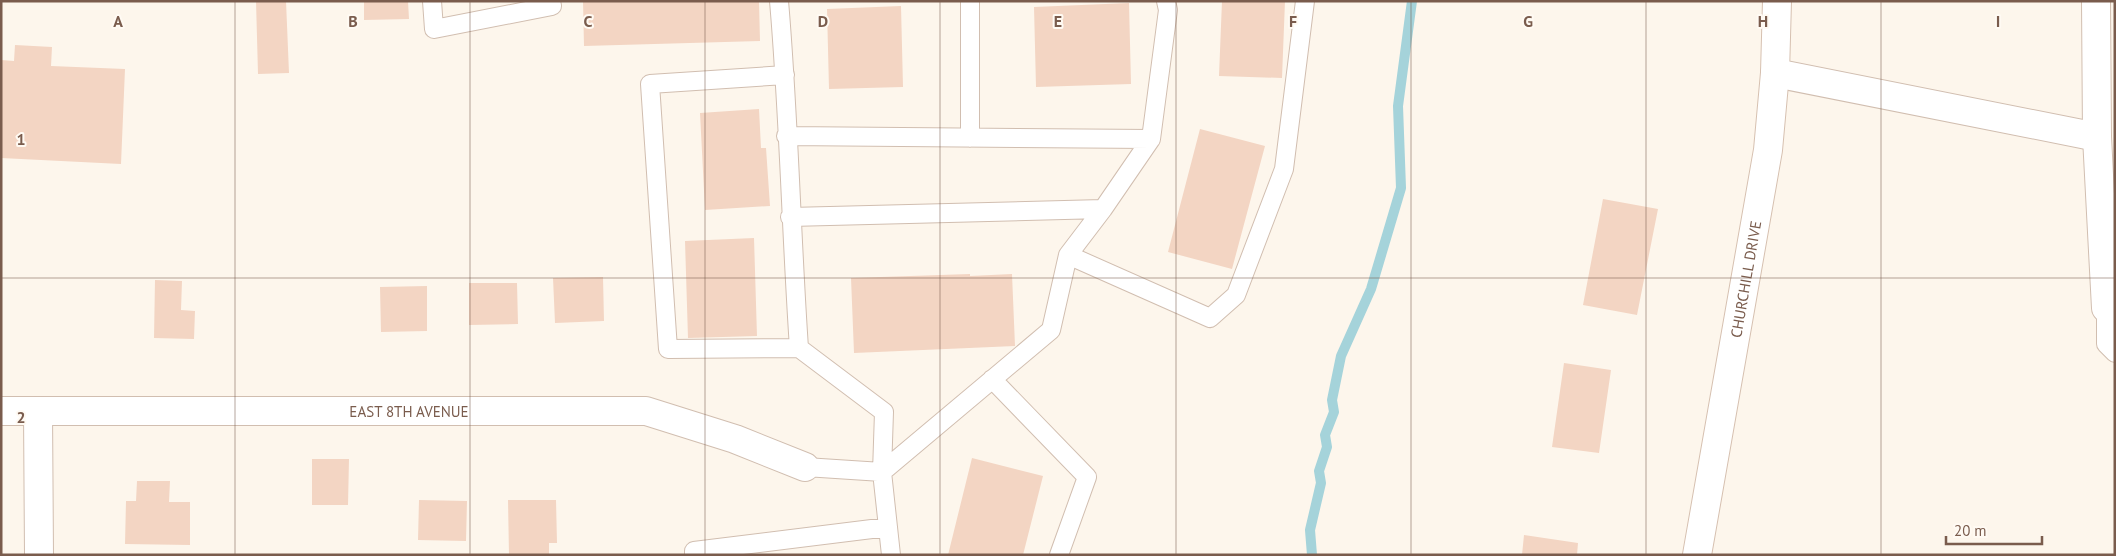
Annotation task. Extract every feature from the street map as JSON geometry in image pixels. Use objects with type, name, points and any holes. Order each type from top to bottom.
[{"type":"street","name":"CHURCHILL DRIVE","points":[[1697,555],[1768,150],[1775,73],[1777,1]]},
{"type":"street","points":[[2096,1],[2097,137],[2110,308]]},
{"type":"street","points":[[1775,73],[2097,137]]},
{"type":"street","name":"EAST 8TH AVENUE","points":[[1,411],[646,411],[735,439],[805,468]]},
{"type":"street","points":[[38,411],[39,555]]},
{"type":"lane","points":[[432,1],[434,29],[551,4]]},
{"type":"lane","points":[[779,1],[785,75],[790,217],[799,348]]},
{"type":"lane","points":[[970,1],[970,138]]},
{"type":"lane","points":[[805,468],[882,472],[1051,330],[1068,255],[1103,210],[1151,139],[1168,10],[1166,1]]},
{"type":"lane","points":[[1068,255],[1210,318],[1236,296],[1284,169],[1305,1]]},
{"type":"lane","points":[[785,75],[650,84],[668,349],[799,348],[884,412],[882,472],[891,555]]},
{"type":"lane","points":[[786,136],[1151,139]]},
{"type":"lane","points":[[790,217],[1103,210]]},
{"type":"lane","points":[[2110,308],[2106,344],[2115,352]]},
{"type":"lane","points":[[992,379],[1087,477],[1059,555]]},
{"type":"lane","points":[[694,555],[694,551],[888,527]]},
{"type":"building","points":[[256,1],[286,1],[289,73],[258,74]]},
{"type":"building","points":[[364,1],[408,1],[409,19],[364,20]]},
{"type":"building","points":[[583,1],[759,1],[760,41],[584,46]]},
{"type":"building","points":[[1222,1],[1285,1],[1282,78],[1219,76]]},
{"type":"building","points":[[1129,3],[1131,84],[1036,87],[1034,7]]},
{"type":"building","points":[[901,6],[903,87],[829,89],[827,9]]},
{"type":"building","points":[[15,45],[52,47],[51,66],[125,69],[121,164],[1,158],[1,60],[14,61]]},
{"type":"building","points":[[759,109],[761,148],[766,148],[770,206],[705,210],[700,113]]},
{"type":"building","points":[[1200,129],[1265,146],[1232,269],[1168,252]]},
{"type":"building","points":[[1603,199],[1658,209],[1637,315],[1583,305]]},
{"type":"building","points":[[754,238],[757,336],[688,338],[685,241]]},
{"type":"building","points":[[970,274],[970,276],[1012,274],[1015,346],[854,353],[851,278]]},
{"type":"building","points":[[603,277],[604,321],[555,323],[553,278]]},
{"type":"building","points":[[155,280],[182,281],[181,310],[195,311],[194,339],[154,338]]},
{"type":"building","points":[[469,283],[517,283],[518,324],[469,325]]},
{"type":"building","points":[[427,286],[427,331],[381,332],[380,287]]},
{"type":"building","points":[[1564,363],[1611,370],[1599,453],[1552,447]]},
{"type":"building","points":[[972,458],[1043,476],[1023,555],[948,555]]},
{"type":"building","points":[[312,459],[349,459],[348,505],[312,505]]},
{"type":"building","points":[[137,481],[170,481],[169,502],[190,502],[190,545],[125,544],[126,501],[136,501]]},
{"type":"building","points":[[419,500],[467,501],[466,541],[418,540]]},
{"type":"building","points":[[508,500],[556,500],[557,543],[549,543],[549,555],[509,555]]},
{"type":"building","points":[[1524,535],[1578,543],[1577,555],[1522,555]]},
{"type":"waterway","points":[[1312,555],[1310,530],[1321,483],[1319,471],[1327,447],[1325,435],[1334,412],[1332,400],[1341,356],[1371,289],[1401,188],[1398,106],[1412,1]]}]
